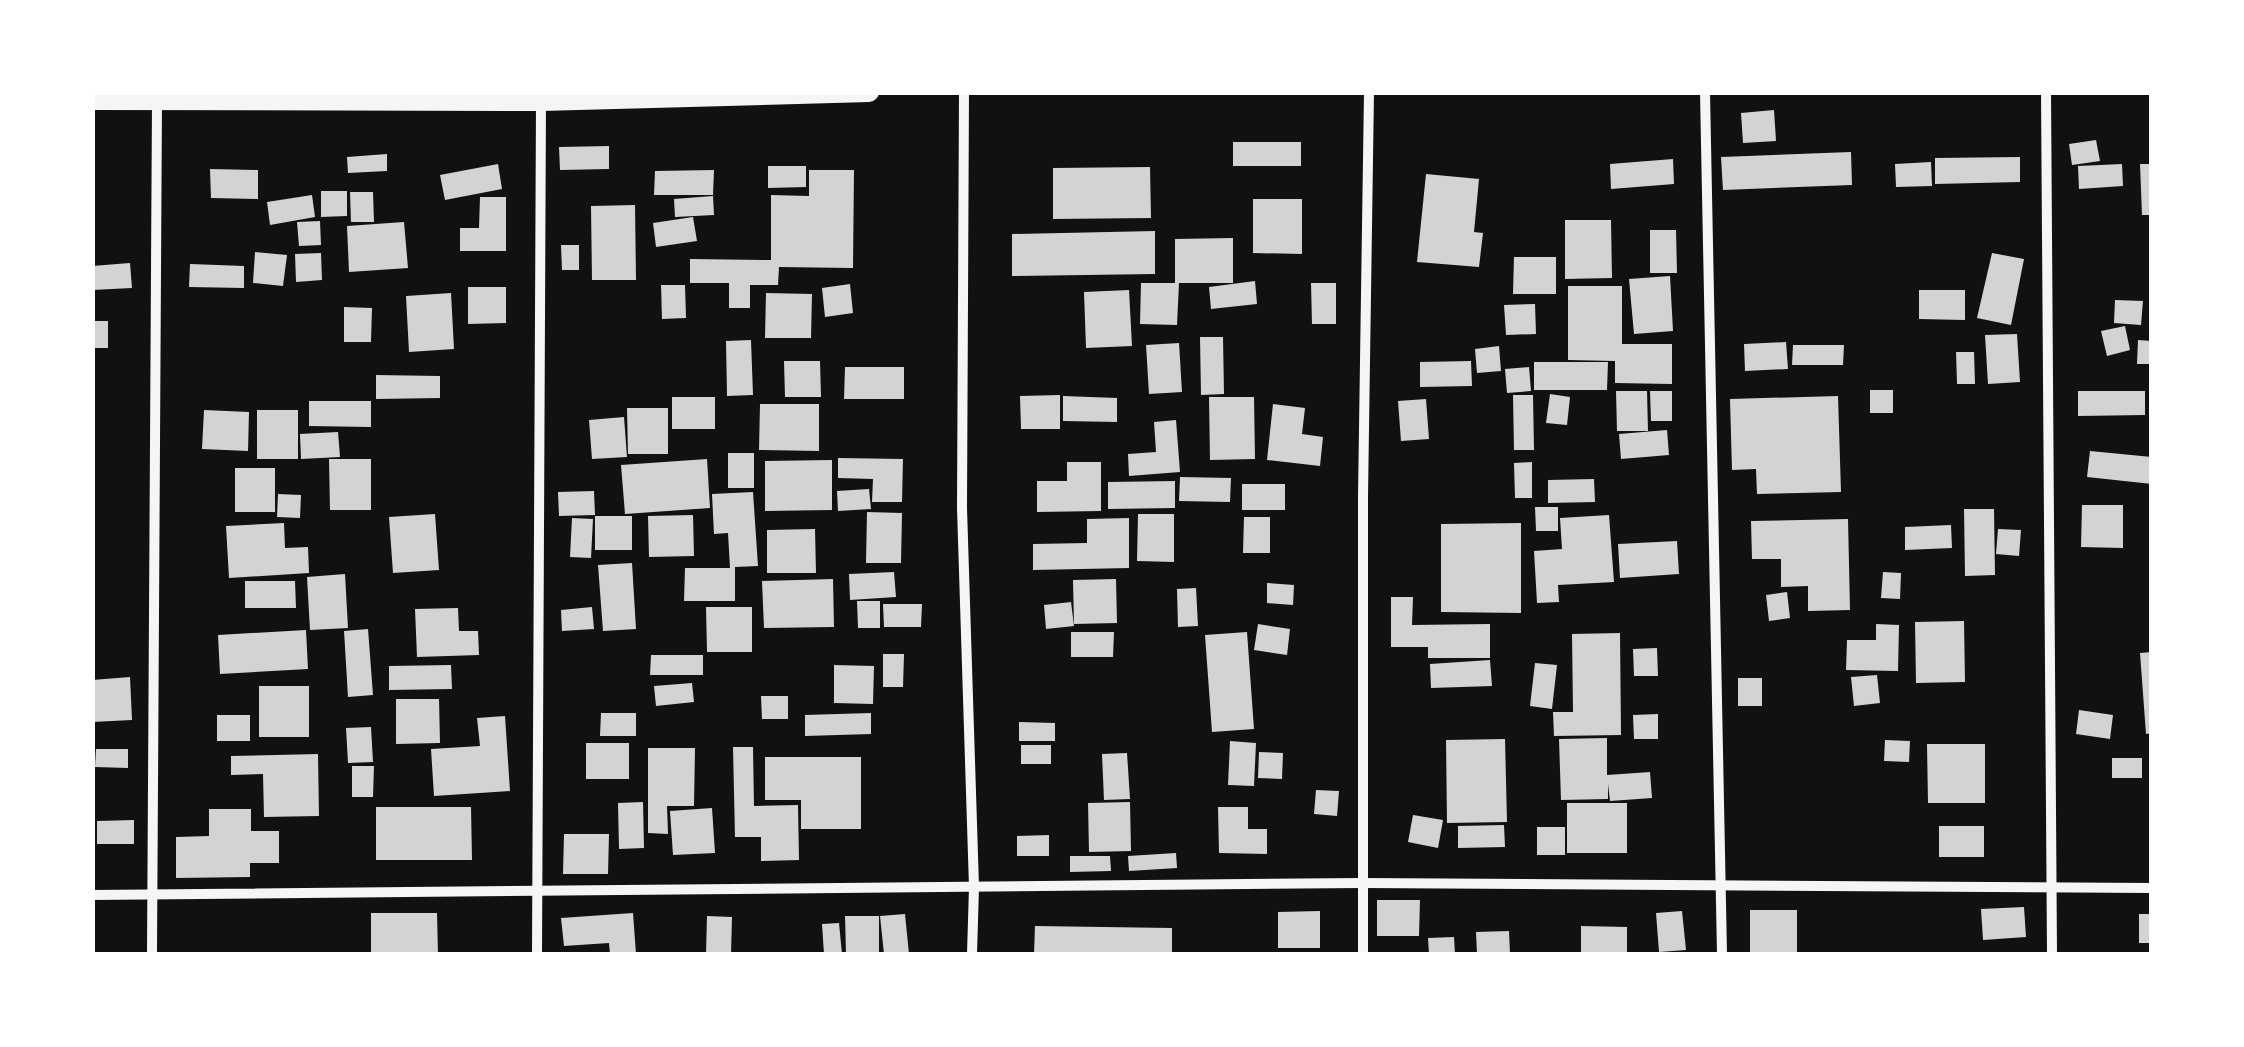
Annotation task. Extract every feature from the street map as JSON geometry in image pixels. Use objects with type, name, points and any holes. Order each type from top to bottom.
[{"type":"main road","points":[[92,100],[541,100],[869,92]]},
{"type":"street","points":[[964,92],[962,508],[974,887],[972,954]]},
{"type":"street","points":[[1362,954],[1369,92]]},
{"type":"street","points":[[1705,92],[1722,954]]},
{"type":"street","points":[[2046,92],[2052,954]]},
{"type":"street","points":[[152,954],[156,100]]},
{"type":"street","points":[[537,954],[541,100]]},
{"type":"street","points":[[92,895],[1362,883],[2152,888]]},
{"type":"building","points":[[1774,110],[1776,141],[1743,143],[1741,113]]},
{"type":"building","points":[[2096,140],[2100,161],[2072,165],[2069,144]]},
{"type":"building","points":[[1233,142],[1301,142],[1301,166],[1233,166]]},
{"type":"building","points":[[609,146],[609,169],[560,170],[559,147]]},
{"type":"building","points":[[1851,152],[1852,185],[1723,190],[1721,157]]},
{"type":"building","points":[[387,154],[387,171],[348,173],[347,157]]},
{"type":"building","points":[[2020,157],[2020,182],[1935,184],[1935,158]]},
{"type":"building","points":[[1673,159],[1674,184],[1611,189],[1610,164]]},
{"type":"building","points":[[1931,162],[1932,186],[1896,187],[1895,164]]},
{"type":"building","points":[[498,164],[502,189],[445,200],[440,175]]},
{"type":"building","points":[[2122,164],[2123,186],[2079,189],[2078,166]]},
{"type":"building","points":[[2140,164],[2152,164],[2152,215],[2142,215]]},
{"type":"building","points":[[768,166],[806,166],[806,187],[768,188]]},
{"type":"building","points":[[1150,167],[1151,218],[1053,219],[1053,168]]},
{"type":"building","points":[[210,169],[258,170],[258,199],[211,198]]},
{"type":"building","points":[[714,170],[713,195],[654,195],[655,171]]},
{"type":"building","points":[[809,170],[854,170],[853,268],[779,267],[778,285],[750,285],[750,308],[729,308],[729,283],[690,283],[690,259],[771,260],[771,195],[809,196]]},
{"type":"building","points":[[1426,174],[1479,179],[1474,232],[1483,233],[1479,267],[1417,262]]},
{"type":"building","points":[[321,191],[347,191],[347,216],[321,217]]},
{"type":"building","points":[[350,192],[373,192],[374,222],[351,222]]},
{"type":"building","points":[[312,195],[315,217],[270,225],[267,202]]},
{"type":"building","points":[[713,196],[714,215],[675,217],[674,199]]},
{"type":"building","points":[[480,197],[506,197],[506,251],[460,251],[460,228],[479,228]]},
{"type":"building","points":[[1253,199],[1302,199],[1302,254],[1253,253]]},
{"type":"building","points":[[635,205],[636,280],[592,280],[591,206]]},
{"type":"building","points":[[693,217],[697,241],[656,247],[653,223]]},
{"type":"building","points":[[1565,220],[1611,220],[1612,278],[1565,279]]},
{"type":"building","points":[[320,221],[321,245],[299,246],[297,222]]},
{"type":"building","points":[[404,222],[408,268],[349,272],[347,226]]},
{"type":"building","points":[[1650,230],[1676,230],[1677,273],[1650,273]]},
{"type":"building","points":[[1155,231],[1155,274],[1012,276],[1012,234]]},
{"type":"building","points":[[1233,238],[1233,283],[1175,283],[1175,239]]},
{"type":"building","points":[[561,245],[579,245],[579,270],[562,270]]},
{"type":"building","points":[[255,252],[287,255],[283,286],[253,283]]},
{"type":"building","points":[[321,253],[322,280],[296,282],[295,254]]},
{"type":"building","points":[[1992,253],[2024,259],[2011,325],[1977,318]]},
{"type":"building","points":[[1514,257],[1556,257],[1556,294],[1513,294]]},
{"type":"building","points":[[130,263],[132,288],[92,290],[92,266]]},
{"type":"building","points":[[190,264],[244,266],[244,288],[189,287]]},
{"type":"building","points":[[1670,276],[1673,331],[1634,334],[1629,279]]},
{"type":"building","points":[[1255,281],[1257,304],[1211,309],[1209,287]]},
{"type":"building","points":[[1141,283],[1179,283],[1177,325],[1140,324]]},
{"type":"building","points":[[1311,283],[1336,283],[1336,324],[1312,324]]},
{"type":"building","points":[[850,284],[853,313],[825,317],[822,288]]},
{"type":"building","points":[[661,285],[685,285],[686,318],[662,319]]},
{"type":"building","points":[[1568,286],[1622,286],[1622,344],[1672,344],[1672,384],[1615,383],[1615,361],[1568,360]]},
{"type":"building","points":[[468,287],[506,287],[506,323],[468,324]]},
{"type":"building","points":[[1129,290],[1132,346],[1086,348],[1084,292]]},
{"type":"building","points":[[1919,290],[1965,290],[1965,320],[1919,319]]},
{"type":"building","points":[[451,293],[454,349],[409,352],[406,296]]},
{"type":"building","points":[[766,293],[812,294],[811,338],[765,338]]},
{"type":"building","points":[[2115,300],[2143,301],[2141,325],[2114,323]]},
{"type":"building","points":[[1535,304],[1536,334],[1506,335],[1504,305]]},
{"type":"building","points":[[344,307],[372,308],[371,342],[344,342]]},
{"type":"building","points":[[92,321],[108,321],[108,348],[92,348]]},
{"type":"building","points":[[2125,326],[2130,350],[2107,356],[2101,331]]},
{"type":"building","points":[[2017,334],[2020,382],[1988,384],[1985,335]]},
{"type":"building","points":[[1200,337],[1223,337],[1224,394],[1201,395]]},
{"type":"building","points":[[751,340],[753,395],[727,396],[726,341]]},
{"type":"building","points":[[2138,340],[2152,341],[2152,364],[2137,364]]},
{"type":"building","points":[[1786,342],[1788,369],[1745,371],[1744,344]]},
{"type":"building","points":[[1179,343],[1182,392],[1149,394],[1146,345]]},
{"type":"building","points":[[1793,345],[1844,345],[1843,365],[1792,365]]},
{"type":"building","points":[[1499,346],[1501,371],[1477,373],[1475,349]]},
{"type":"building","points":[[1956,352],[1974,352],[1975,384],[1957,384]]},
{"type":"building","points":[[784,361],[820,361],[821,397],[785,397]]},
{"type":"building","points":[[1471,361],[1472,386],[1420,387],[1420,362]]},
{"type":"building","points":[[1534,362],[1608,362],[1607,390],[1534,390]]},
{"type":"building","points":[[845,367],[904,367],[904,399],[844,399]]},
{"type":"building","points":[[1529,367],[1531,391],[1507,393],[1505,369]]},
{"type":"building","points":[[376,375],[440,376],[440,398],[376,399]]},
{"type":"building","points":[[1870,390],[1893,390],[1893,413],[1870,413]]},
{"type":"building","points":[[1616,391],[1647,391],[1648,431],[1617,431]]},
{"type":"building","points":[[1650,391],[1672,391],[1672,421],[1651,421]]},
{"type":"building","points":[[2078,391],[2145,391],[2145,415],[2078,416]]},
{"type":"building","points":[[1550,394],[1570,397],[1567,425],[1546,423]]},
{"type":"building","points":[[1060,395],[1060,429],[1021,429],[1020,396]]},
{"type":"building","points":[[1513,395],[1533,395],[1534,450],[1514,450]]},
{"type":"building","points":[[1063,396],[1117,398],[1117,422],[1063,421]]},
{"type":"building","points":[[1838,396],[1841,492],[1757,494],[1756,469],[1732,470],[1730,399]]},
{"type":"building","points":[[672,397],[715,397],[715,429],[672,429]]},
{"type":"building","points":[[1209,397],[1254,397],[1255,459],[1210,460]]},
{"type":"building","points":[[1426,399],[1429,439],[1401,441],[1398,401]]},
{"type":"building","points":[[309,401],[371,401],[371,427],[309,426]]},
{"type":"building","points":[[760,404],[819,404],[819,451],[759,450]]},
{"type":"building","points":[[1273,404],[1305,408],[1302,434],[1323,437],[1320,466],[1267,460]]},
{"type":"building","points":[[627,408],[668,408],[668,454],[628,454]]},
{"type":"building","points":[[204,410],[249,412],[248,451],[202,449]]},
{"type":"building","points":[[257,410],[298,410],[298,459],[257,459]]},
{"type":"building","points":[[624,417],[627,457],[592,459],[589,420]]},
{"type":"building","points":[[1176,420],[1180,472],[1129,476],[1128,454],[1156,452],[1154,422]]},
{"type":"building","points":[[1667,430],[1669,455],[1621,459],[1619,434]]},
{"type":"building","points":[[338,432],[340,457],[301,459],[300,434]]},
{"type":"building","points":[[2090,451],[2152,457],[2152,484],[2087,477]]},
{"type":"building","points":[[728,453],[754,453],[754,488],[728,488]]},
{"type":"building","points":[[838,458],[903,459],[902,502],[872,502],[873,479],[838,478]]},
{"type":"building","points":[[329,459],[371,459],[371,510],[330,510]]},
{"type":"building","points":[[707,459],[710,508],[625,514],[621,465]]},
{"type":"building","points":[[832,460],[832,510],[765,511],[765,461]]},
{"type":"building","points":[[1067,462],[1101,462],[1101,511],[1037,512],[1037,481],[1067,481]]},
{"type":"building","points":[[1532,462],[1532,498],[1515,498],[1514,463]]},
{"type":"building","points":[[235,468],[275,468],[275,512],[235,512]]},
{"type":"building","points":[[1180,477],[1231,478],[1230,502],[1179,501]]},
{"type":"building","points":[[1594,479],[1595,502],[1548,503],[1548,480]]},
{"type":"building","points":[[1175,481],[1175,508],[1108,509],[1108,482]]},
{"type":"building","points":[[1242,484],[1285,484],[1285,510],[1242,510]]},
{"type":"building","points":[[869,489],[871,509],[838,511],[837,491]]},
{"type":"building","points":[[594,491],[595,515],[559,516],[558,492]]},
{"type":"building","points":[[753,492],[758,566],[735,567],[735,601],[684,601],[685,568],[730,568],[728,533],[714,534],[712,494]]},
{"type":"building","points":[[278,494],[301,495],[300,518],[277,517]]},
{"type":"building","points":[[2082,505],[2123,505],[2123,548],[2081,547]]},
{"type":"building","points":[[1535,507],[1558,507],[1558,531],[1536,531]]},
{"type":"building","points":[[1964,509],[1994,509],[1995,575],[1965,576]]},
{"type":"building","points":[[867,512],[902,513],[901,563],[866,563]]},
{"type":"building","points":[[435,514],[439,570],[393,573],[389,517]]},
{"type":"building","points":[[1138,514],[1174,514],[1174,562],[1137,561]]},
{"type":"building","points":[[693,515],[694,556],[649,557],[648,516]]},
{"type":"building","points":[[1609,515],[1614,582],[1558,585],[1559,602],[1537,603],[1534,551],[1562,549],[1560,518]]},
{"type":"building","points":[[595,516],[632,516],[632,550],[595,550]]},
{"type":"building","points":[[1244,517],[1270,517],[1270,553],[1243,553]]},
{"type":"building","points":[[572,518],[593,519],[591,558],[570,557]]},
{"type":"building","points":[[1129,518],[1129,568],[1033,570],[1033,544],[1087,543],[1087,519]]},
{"type":"building","points":[[1848,519],[1850,610],[1808,611],[1808,586],[1781,587],[1781,559],[1752,559],[1751,521]]},
{"type":"building","points":[[284,523],[285,548],[308,547],[309,573],[229,578],[226,526]]},
{"type":"building","points":[[1521,523],[1521,613],[1441,612],[1441,524]]},
{"type":"building","points":[[1951,525],[1952,548],[1905,550],[1905,527]]},
{"type":"building","points":[[815,529],[816,573],[767,573],[767,530]]},
{"type":"building","points":[[1998,529],[2021,530],[2019,556],[1996,554]]},
{"type":"building","points":[[1677,541],[1679,574],[1620,578],[1618,544]]},
{"type":"building","points":[[632,563],[636,629],[603,631],[598,565]]},
{"type":"building","points":[[894,572],[896,597],[850,600],[849,574]]},
{"type":"building","points":[[1883,572],[1901,573],[1900,599],[1881,598]]},
{"type":"building","points":[[345,574],[348,628],[310,630],[307,577]]},
{"type":"building","points":[[833,579],[834,627],[764,628],[762,581]]},
{"type":"building","points":[[1116,579],[1117,623],[1074,624],[1073,580]]},
{"type":"building","points":[[245,581],[295,581],[296,608],[245,608]]},
{"type":"building","points":[[1267,583],[1294,585],[1293,605],[1267,603]]},
{"type":"building","points":[[1196,588],[1198,626],[1178,627],[1177,589]]},
{"type":"building","points":[[1787,592],[1790,618],[1769,621],[1766,595]]},
{"type":"building","points":[[1391,597],[1413,597],[1412,625],[1490,624],[1490,658],[1428,658],[1428,647],[1391,647]]},
{"type":"building","points":[[857,601],[880,601],[880,628],[858,628]]},
{"type":"building","points":[[1071,602],[1074,626],[1046,629],[1044,605]]},
{"type":"building","points":[[883,604],[922,604],[921,627],[884,627]]},
{"type":"building","points":[[592,607],[594,629],[562,631],[561,610]]},
{"type":"building","points":[[706,607],[752,607],[752,652],[707,652]]},
{"type":"building","points":[[458,608],[459,631],[478,631],[479,655],[417,657],[415,609]]},
{"type":"building","points":[[1964,621],[1965,682],[1916,683],[1915,622]]},
{"type":"building","points":[[1258,624],[1290,629],[1287,655],[1254,650]]},
{"type":"building","points":[[1876,624],[1899,625],[1898,671],[1846,670],[1847,640],[1876,640]]},
{"type":"building","points":[[368,629],[373,695],[348,697],[344,631]]},
{"type":"building","points":[[306,630],[308,669],[220,674],[218,635]]},
{"type":"building","points":[[1071,632],[1114,632],[1113,657],[1071,657]]},
{"type":"building","points":[[1247,632],[1254,729],[1212,732],[1205,635]]},
{"type":"building","points":[[1620,633],[1621,735],[1554,736],[1553,712],[1573,712],[1572,634]]},
{"type":"building","points":[[1657,648],[1658,676],[1634,676],[1633,649]]},
{"type":"building","points":[[2152,652],[2152,733],[2146,734],[2140,653]]},
{"type":"building","points":[[883,654],[904,654],[903,687],[883,687]]},
{"type":"building","points":[[651,655],[703,655],[703,675],[650,675]]},
{"type":"building","points":[[1490,660],[1492,686],[1431,688],[1430,664]]},
{"type":"building","points":[[1535,663],[1557,665],[1552,709],[1530,706]]},
{"type":"building","points":[[451,665],[452,689],[389,690],[389,666]]},
{"type":"building","points":[[834,665],[874,666],[873,704],[834,703]]},
{"type":"building","points":[[1877,675],[1880,703],[1854,706],[1851,677]]},
{"type":"building","points":[[130,677],[132,720],[92,722],[92,680]]},
{"type":"building","points":[[1738,678],[1762,678],[1762,706],[1738,706]]},
{"type":"building","points":[[692,683],[694,702],[656,706],[654,686]]},
{"type":"building","points":[[259,686],[309,686],[309,737],[259,737]]},
{"type":"building","points":[[761,696],[788,696],[788,719],[762,719]]},
{"type":"building","points":[[396,699],[439,699],[440,743],[396,744]]},
{"type":"building","points":[[2079,710],[2113,715],[2110,739],[2076,734]]},
{"type":"building","points":[[601,713],[636,713],[636,736],[600,736]]},
{"type":"building","points":[[871,713],[871,734],[805,736],[805,715]]},
{"type":"building","points":[[1658,714],[1658,739],[1634,739],[1633,715]]},
{"type":"building","points":[[217,715],[250,715],[250,741],[217,741]]},
{"type":"building","points":[[505,716],[510,791],[434,796],[431,749],[480,746],[477,718]]},
{"type":"building","points":[[1019,722],[1055,723],[1055,741],[1019,741]]},
{"type":"building","points":[[371,727],[373,762],[348,763],[346,728]]},
{"type":"building","points":[[1607,738],[1607,775],[1650,772],[1652,798],[1610,801],[1608,784],[1608,799],[1561,800],[1559,739]]},
{"type":"building","points":[[1505,739],[1507,822],[1447,823],[1446,740]]},
{"type":"building","points":[[1885,740],[1910,741],[1909,762],[1884,761]]},
{"type":"building","points":[[1230,741],[1256,743],[1254,786],[1228,785]]},
{"type":"building","points":[[586,743],[629,743],[629,779],[586,779]]},
{"type":"building","points":[[1927,744],[1985,744],[1985,803],[1928,803]]},
{"type":"building","points":[[1021,745],[1051,745],[1051,764],[1021,764]]},
{"type":"building","points":[[733,747],[753,747],[754,806],[798,805],[799,860],[761,861],[761,837],[735,837]]},
{"type":"building","points":[[648,748],[695,748],[694,806],[667,806],[668,834],[648,833]]},
{"type":"building","points":[[96,749],[128,749],[128,768],[95,767]]},
{"type":"building","points":[[1259,752],[1283,753],[1282,779],[1258,778]]},
{"type":"building","points":[[1127,753],[1130,799],[1104,800],[1102,754]]},
{"type":"building","points":[[318,754],[319,816],[264,817],[263,774],[231,775],[231,756]]},
{"type":"building","points":[[765,757],[861,757],[861,829],[801,829],[801,800],[765,800]]},
{"type":"building","points":[[2112,758],[2142,758],[2142,778],[2112,778]]},
{"type":"building","points":[[352,766],[374,766],[373,797],[352,797]]},
{"type":"building","points":[[1316,790],[1339,791],[1337,816],[1314,814]]},
{"type":"building","points":[[643,802],[644,848],[619,849],[618,803]]},
{"type":"building","points":[[1130,802],[1131,851],[1089,852],[1088,803]]},
{"type":"building","points":[[1567,803],[1627,803],[1627,853],[1567,853]]},
{"type":"building","points":[[376,807],[471,807],[472,860],[376,860]]},
{"type":"building","points":[[1218,807],[1248,807],[1248,829],[1267,829],[1267,854],[1219,853]]},
{"type":"building","points":[[712,808],[715,853],[673,855],[670,811]]},
{"type":"building","points":[[209,809],[251,809],[251,831],[279,831],[279,863],[250,863],[250,877],[176,878],[176,837],[209,836]]},
{"type":"building","points":[[1413,815],[1443,820],[1438,848],[1408,842]]},
{"type":"building","points":[[134,820],[134,844],[97,844],[97,821]]},
{"type":"building","points":[[1504,825],[1505,847],[1458,848],[1458,826]]},
{"type":"building","points":[[1939,826],[1984,826],[1984,857],[1939,857]]},
{"type":"building","points":[[1537,827],[1565,827],[1565,855],[1537,855]]},
{"type":"building","points":[[564,834],[609,834],[608,874],[563,874]]},
{"type":"building","points":[[1049,835],[1049,856],[1017,856],[1017,836]]},
{"type":"building","points":[[1176,853],[1177,868],[1129,871],[1128,856]]},
{"type":"building","points":[[1070,856],[1110,856],[1111,871],[1070,872]]},
{"type":"building","points":[[1377,900],[1420,900],[1419,936],[1377,936]]},
{"type":"building","points":[[2024,907],[2026,937],[1983,940],[1981,909]]},
{"type":"building","points":[[1750,910],[1797,910],[1797,954],[1750,954]]},
{"type":"building","points":[[1320,911],[1320,948],[1278,948],[1278,912]]},
{"type":"building","points":[[1682,911],[1686,950],[1659,952],[1656,913]]},
{"type":"building","points":[[371,913],[437,913],[438,954],[371,954]]},
{"type":"building","points":[[633,913],[636,954],[610,954],[609,943],[564,946],[561,918]]},
{"type":"building","points":[[905,914],[909,954],[884,954],[880,916]]},
{"type":"building","points":[[2139,914],[2152,914],[2152,943],[2139,943]]},
{"type":"building","points":[[707,916],[732,917],[731,954],[706,954]]},
{"type":"building","points":[[845,916],[879,916],[879,954],[846,954]]},
{"type":"building","points":[[839,923],[842,954],[824,954],[822,924]]},
{"type":"building","points":[[1035,926],[1172,928],[1172,954],[1034,954]]},
{"type":"building","points":[[1581,926],[1627,927],[1627,954],[1581,953]]},
{"type":"building","points":[[1509,931],[1510,954],[1477,954],[1476,932]]},
{"type":"building","points":[[1454,937],[1455,954],[1429,954],[1428,938]]}]
